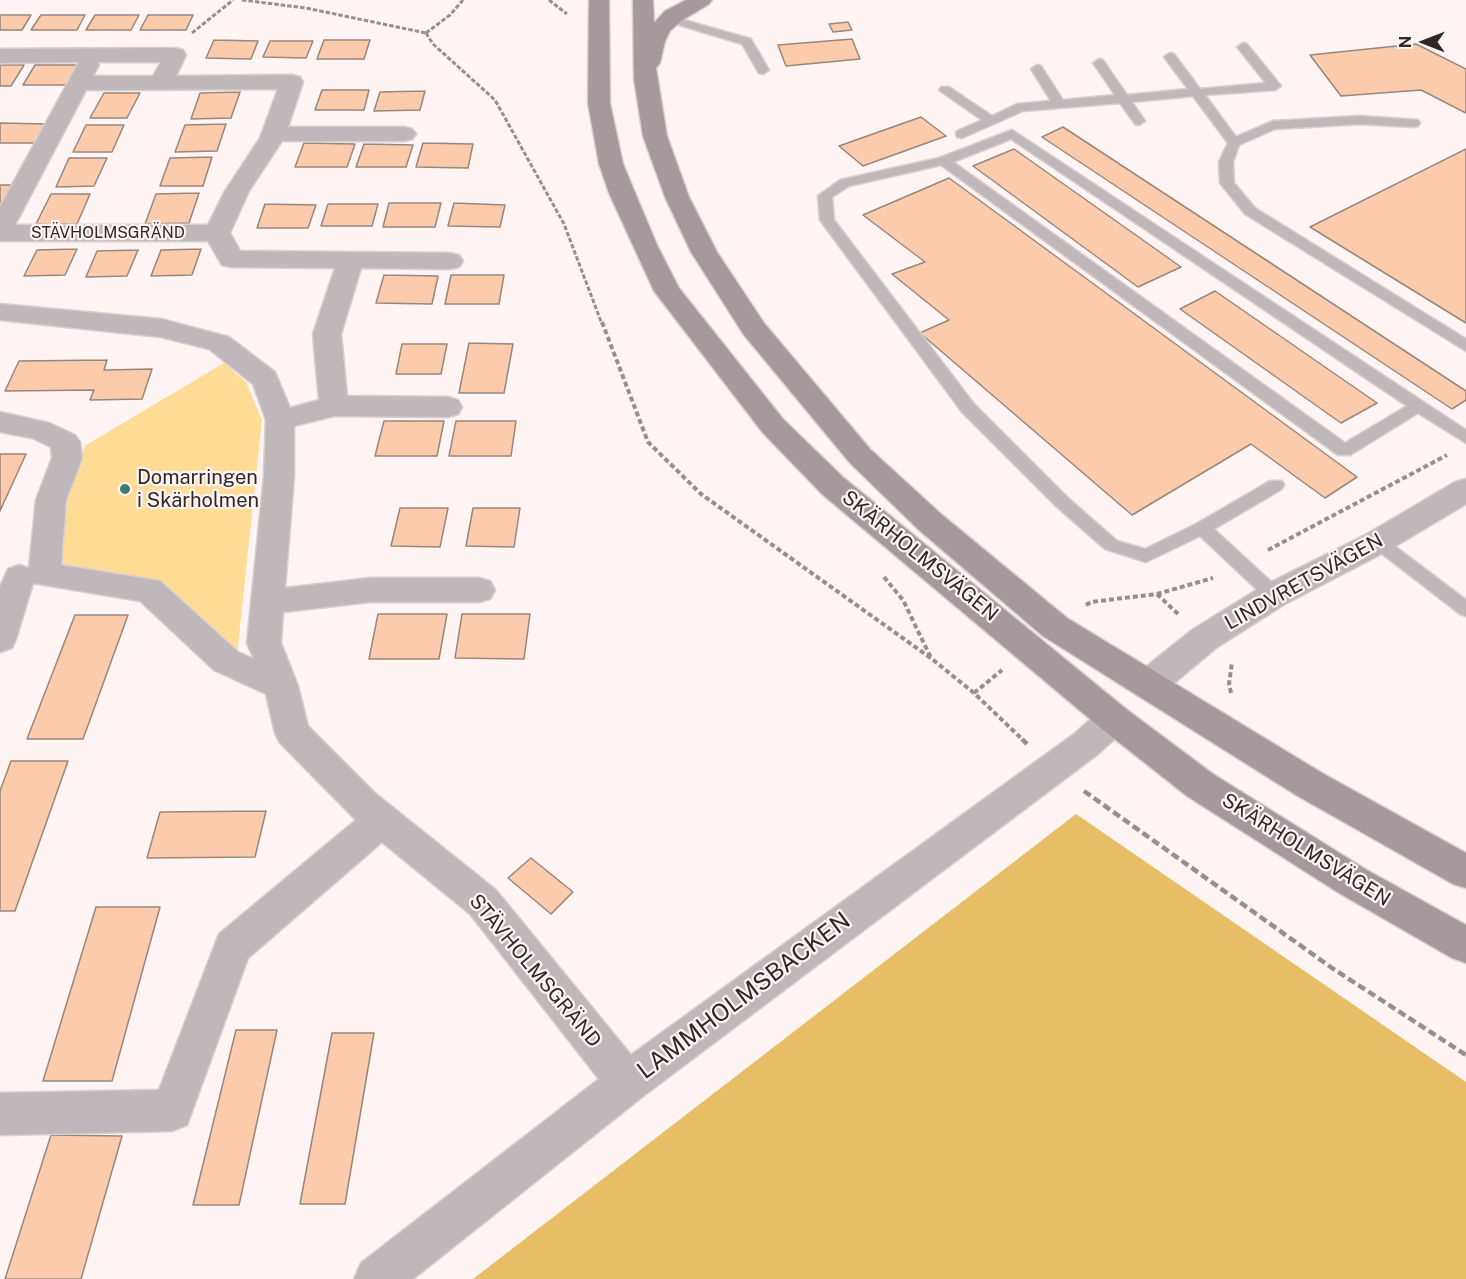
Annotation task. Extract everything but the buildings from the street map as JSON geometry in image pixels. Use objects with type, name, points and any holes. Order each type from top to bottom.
[{"type":"main road","name":"SKÄRHOLMSVÄGEN","points":[[599,0],[597,70],[604,133],[621,193],[667,291],[773,426],[833,486],[1114,719],[1200,785],[1352,881],[1466,945]]},
{"type":"main road","name":"SKÄRHOLMSVÄGEN","points":[[643,0],[645,79],[655,136],[677,197],[704,252],[754,329],[860,456],[930,522],[1055,627],[1310,784],[1466,872]]},
{"type":"main road","points":[[645,79],[654,41],[661,28],[670,19],[702,0]]},
{"type":"main road","points":[[1114,719],[1149,684]]},
{"type":"street","name":"STÄVHOLMSGRÄND","points":[[94,55],[0,231],[217,233]]},
{"type":"street","points":[[0,56],[175,55],[161,83]]},
{"type":"street","points":[[78,83],[292,82],[273,134],[237,191],[217,233],[231,260],[450,261]]},
{"type":"street","points":[[273,134],[404,134]]},
{"type":"street","points":[[0,174],[30,174]]},
{"type":"street","points":[[334,406],[327,334],[351,260]]},
{"type":"street","name":"STÄVHOLMSGRÄND","points":[[0,312],[161,328],[219,344],[265,379],[280,420],[279,476],[264,643],[281,686],[292,733],[363,805],[483,902],[627,1083]]},
{"type":"street","points":[[280,420],[334,406],[448,407]]},
{"type":"street","points":[[0,422],[39,430],[65,442],[67,458],[21,577],[0,639]]},
{"type":"street","name":"LINDVRETSVÄGEN","points":[[1149,684],[1204,639],[1274,595],[1378,542],[1466,490]]},
{"type":"street","points":[[21,577],[149,590],[226,661],[281,686]]},
{"type":"street","points":[[267,602],[370,590],[479,590]]},
{"type":"street","name":"LAMMHOLMSBACKEN","points":[[377,1279],[627,1083],[1086,744],[1114,719]]},
{"type":"street","points":[[0,1114],[172,1110],[233,947],[382,820]]},
{"type":"lane","points":[[670,19],[747,42],[763,70]]},
{"type":"lane","points":[[962,134],[1021,107],[1275,86],[1243,47]]},
{"type":"lane","points":[[1170,57],[1234,143]]},
{"type":"lane","points":[[1099,63],[1139,121]]},
{"type":"lane","points":[[1037,69],[1059,104]]},
{"type":"lane","points":[[945,90],[991,121]]},
{"type":"lane","points":[[1414,123],[1360,120],[1273,125],[1234,143],[1226,162],[1227,183],[1250,211],[1466,346]]},
{"type":"lane","points":[[1276,485],[1202,528],[1146,556],[1111,545],[1062,502],[968,408],[827,220],[825,196],[845,183],[943,161],[1012,134],[1419,406],[1461,444]]},
{"type":"lane","points":[[943,161],[1344,451],[1419,406]]},
{"type":"lane","points":[[1202,528],[1274,595]]},
{"type":"lane","points":[[1378,542],[1466,609]]},
{"type":"path","points":[[175,55],[193,32],[233,0]]},
{"type":"path","points":[[242,0],[306,8],[426,33],[433,44],[495,100],[564,224],[648,442],[701,494],[932,659],[974,693],[1052,768],[1332,968],[1466,1054]]},
{"type":"path","points":[[426,33],[450,15],[463,0]]},
{"type":"path","points":[[1233,699],[1229,684],[1233,661],[1204,639],[1157,594],[1204,582],[1241,565],[1461,444]]},
{"type":"shaded area","points":[[224,363],[246,382],[262,420],[237,655],[151,580],[60,563],[64,488],[86,445]]},
{"type":"shaded area","points":[[1076,814],[1466,1082],[1466,1279],[473,1279]]},
{"type":"place","name":"Domarringen i Skärholmen","points":[[125,489]]}]
